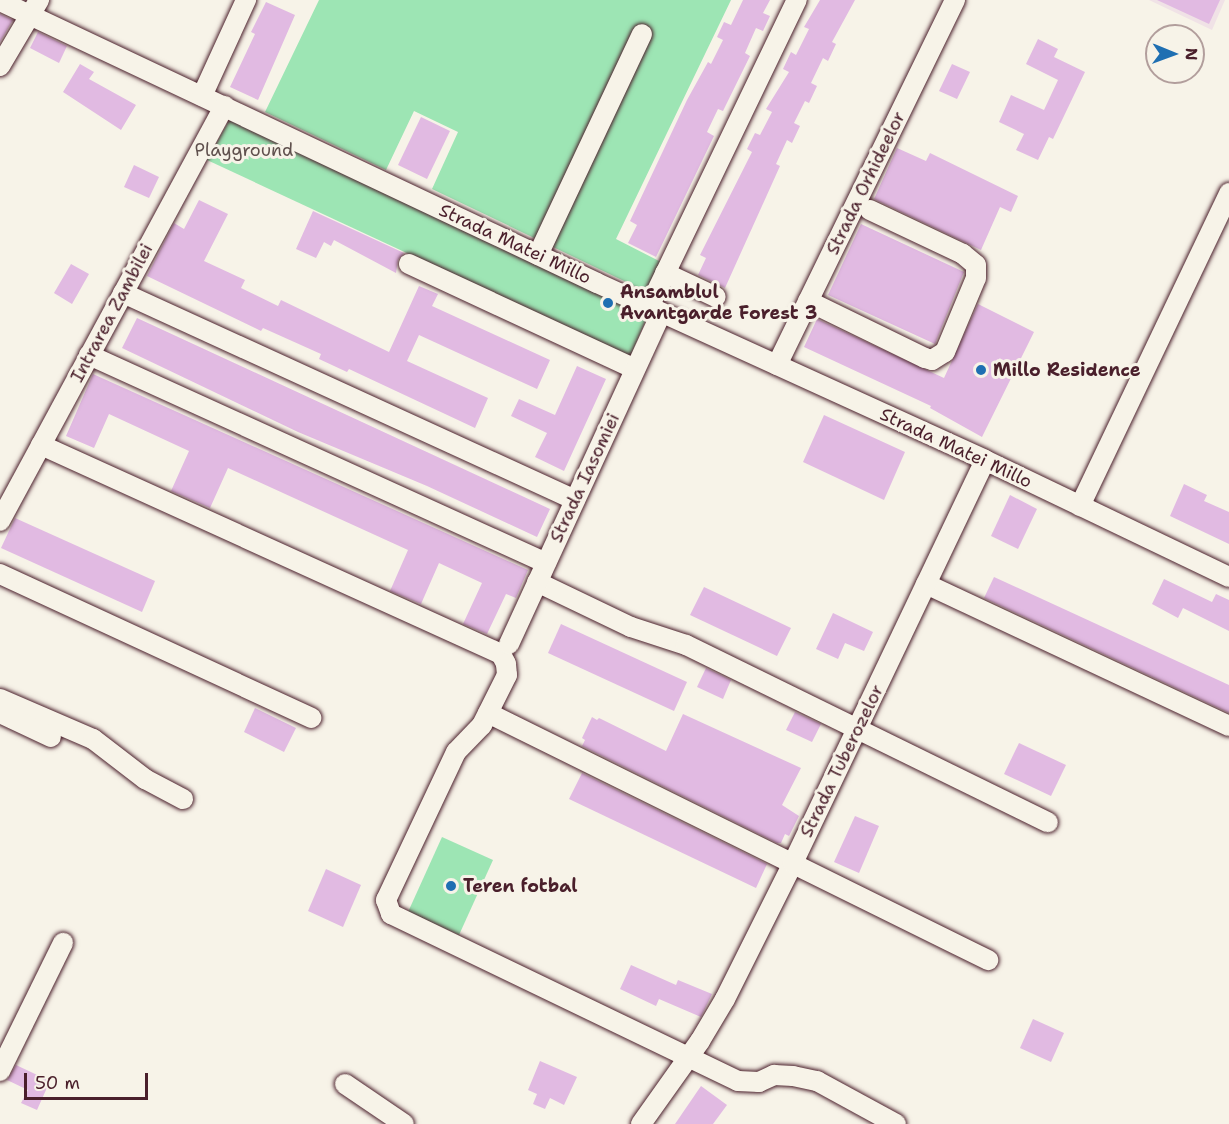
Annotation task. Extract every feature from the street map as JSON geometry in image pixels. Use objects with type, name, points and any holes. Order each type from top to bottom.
[{"type":"street","points":[[202,96],[246,0]]},
{"type":"street","name":"Strada Iasomiei","points":[[687,1056],[399,920],[387,908],[386,900],[456,752],[473,737],[507,675],[505,649],[635,369],[665,273],[797,0]]},
{"type":"street","name":"Strada Orhideelor","points":[[777,365],[955,0]]},
{"type":"street","name":"Strada Matei Millo","points":[[0,1],[35,7],[202,96],[655,310],[985,460],[1229,576]]},
{"type":"street","points":[[0,66],[35,7]]},
{"type":"street","points":[[538,255],[642,34]]},
{"type":"street","name":"Intrarea Zambilei","points":[[0,521],[224,106]]},
{"type":"street","points":[[1080,506],[1229,193]]},
{"type":"street","points":[[808,301],[925,358],[932,360],[945,352],[976,278],[976,265],[963,254],[870,210]]},
{"type":"street","points":[[409,264],[635,369]]},
{"type":"street","points":[[665,273],[716,297]]},
{"type":"street","points":[[123,293],[575,500]]},
{"type":"street","points":[[89,355],[546,563]]},
{"type":"street","points":[[41,445],[505,649]]},
{"type":"street","name":"Strada Tuberozelor","points":[[641,1124],[687,1056],[700,1041],[724,999],[857,730],[985,460]]},
{"type":"street","points":[[0,574],[311,718]]},
{"type":"street","points":[[537,582],[631,627],[686,645],[1048,822]]},
{"type":"street","points":[[926,584],[1229,726]]},
{"type":"street","points":[[0,699],[93,739],[145,778],[183,799]]},
{"type":"street","points":[[488,713],[988,960]]},
{"type":"street","points":[[0,714],[51,737]]},
{"type":"street","points":[[0,1071],[63,943]]},
{"type":"street","points":[[687,1056],[738,1081],[759,1082],[774,1075],[817,1081],[896,1124]]},
{"type":"street","points":[[345,1084],[404,1124]]},
{"type":"shaded area","points":[[1149,0],[1225,0],[1212,30],[1205,27],[1205,24],[1199,24]]},
{"type":"green space","points":[[319,0],[731,0],[616,239],[661,262],[647,292],[432,189],[458,132],[414,111],[386,170],[265,112]]},
{"type":"green space","name":"Playground","points":[[231,117],[648,315],[630,357],[207,160]]},
{"type":"green space","name":"Teren fotbal","points":[[442,837],[493,860],[459,935],[408,912]]},
{"type":"building","points":[[743,0],[770,0],[763,13],[770,16],[763,31],[756,28],[745,53],[750,56],[723,111],[718,109],[707,132],[714,136],[656,257],[628,243],[637,225],[630,221],[687,100],[708,62],[711,64],[723,40],[717,37],[724,22],[731,25]]},
{"type":"building","points":[[820,0],[855,0],[832,42],[836,44],[828,61],[823,58],[811,83],[817,86],[809,103],[805,101],[794,123],[800,126],[792,143],[787,140],[776,164],[780,166],[725,288],[698,275],[706,258],[700,255],[752,152],[747,149],[755,133],[760,135],[772,112],[766,109],[789,72],[783,69],[791,52],[796,55],[809,29],[804,27]]},
{"type":"building","points":[[1157,0],[1220,0],[1209,24]]},
{"type":"building","points":[[266,2],[295,15],[258,100],[230,87],[255,34],[251,32]]},
{"type":"building","points":[[0,14],[13,20],[0,42]]},
{"type":"building","points":[[38,32],[67,46],[59,63],[30,48]]},
{"type":"building","points":[[1038,39],[1058,49],[1054,57],[1085,72],[1053,139],[1049,137],[1038,160],[1016,150],[1024,134],[999,122],[1011,95],[1044,110],[1058,80],[1026,64]]},
{"type":"building","points":[[80,64],[94,72],[89,79],[136,105],[121,130],[63,92]]},
{"type":"building","points":[[952,64],[970,72],[957,99],[939,91]]},
{"type":"building","points":[[421,117],[450,131],[427,179],[398,165]]},
{"type":"building","points":[[897,148],[926,161],[930,153],[1018,196],[1011,212],[1000,207],[981,250],[874,199]]},
{"type":"building","points":[[134,165],[159,177],[149,198],[124,187]]},
{"type":"building","points":[[199,200],[228,214],[204,261],[245,280],[241,288],[278,306],[281,300],[389,352],[419,286],[438,294],[432,306],[550,360],[537,389],[419,335],[407,361],[488,398],[475,428],[349,369],[347,372],[319,359],[321,354],[263,328],[261,331],[147,276],[174,223],[184,229]]},
{"type":"building","points":[[313,211],[404,253],[398,260],[396,273],[334,240],[331,246],[324,242],[316,258],[296,249]]},
{"type":"building","points":[[861,224],[964,272],[935,344],[828,295]]},
{"type":"building","points":[[71,264],[89,274],[72,304],[54,293]]},
{"type":"building","name":"Millo Residence","points":[[978,304],[1034,332],[982,437],[930,408],[931,406],[804,347],[817,319],[944,378]]},
{"type":"building","points":[[137,318],[550,509],[537,537],[427,486],[298,432],[122,348]]},
{"type":"building","points":[[577,366],[606,379],[564,471],[535,457],[547,433],[511,416],[519,399],[555,415]]},
{"type":"building","points":[[93,374],[528,570],[516,598],[506,594],[487,634],[463,624],[482,583],[439,563],[421,604],[390,591],[408,550],[228,468],[210,508],[171,491],[189,451],[109,414],[94,448],[66,436]]},
{"type":"building","points":[[824,415],[905,452],[884,500],[803,462]]},
{"type":"building","points":[[1184,484],[1207,495],[1204,501],[1229,512],[1229,544],[1170,516]]},
{"type":"building","points":[[1010,495],[1037,509],[1018,549],[991,536]]},
{"type":"building","points":[[15,518],[155,581],[142,612],[1,548]]},
{"type":"building","points":[[994,577],[1229,685],[1229,713],[984,598]]},
{"type":"building","points":[[1164,579],[1212,602],[1216,594],[1229,600],[1229,631],[1183,608],[1178,618],[1152,604]]},
{"type":"building","points":[[704,587],[791,628],[777,656],[690,615]]},
{"type":"building","points":[[833,613],[873,632],[864,651],[845,643],[838,659],[816,649]]},
{"type":"building","points":[[561,624],[687,682],[674,711],[548,653]]},
{"type":"building","points":[[706,668],[731,680],[723,699],[697,687]]},
{"type":"building","points":[[255,708],[296,728],[284,752],[244,732]]},
{"type":"building","points":[[795,712],[821,724],[812,742],[786,730]]},
{"type":"building","points":[[683,714],[801,768],[782,805],[799,816],[789,836],[785,834],[781,843],[582,746],[585,740],[582,738],[592,717],[597,720],[599,718],[666,751]]},
{"type":"building","points":[[1019,743],[1066,765],[1051,796],[1004,774]]},
{"type":"building","points":[[582,773],[767,864],[756,888],[569,799]]},
{"type":"building","points":[[855,816],[879,826],[859,873],[834,862]]},
{"type":"building","points":[[326,869],[361,885],[343,927],[308,911]]},
{"type":"building","points":[[631,965],[676,985],[678,980],[712,994],[701,1017],[659,999],[656,1006],[620,989]]},
{"type":"building","points":[[1033,1019],[1064,1033],[1051,1062],[1020,1048]]},
{"type":"building","points":[[540,1061],[577,1077],[564,1105],[550,1098],[545,1109],[533,1104],[537,1094],[528,1090]]},
{"type":"building","points":[[16,1065],[50,1081],[37,1110],[21,1103],[28,1090],[7,1080]]},
{"type":"building","points":[[701,1086],[727,1105],[713,1124],[675,1124]]},
{"type":"place","name":"Ansamblul Avantgarde Forest 3","points":[[608,303]]},
{"type":"place","name":"Millo Residence","points":[[981,370]]},
{"type":"place","name":"Teren fotbal","points":[[451,886]]}]
